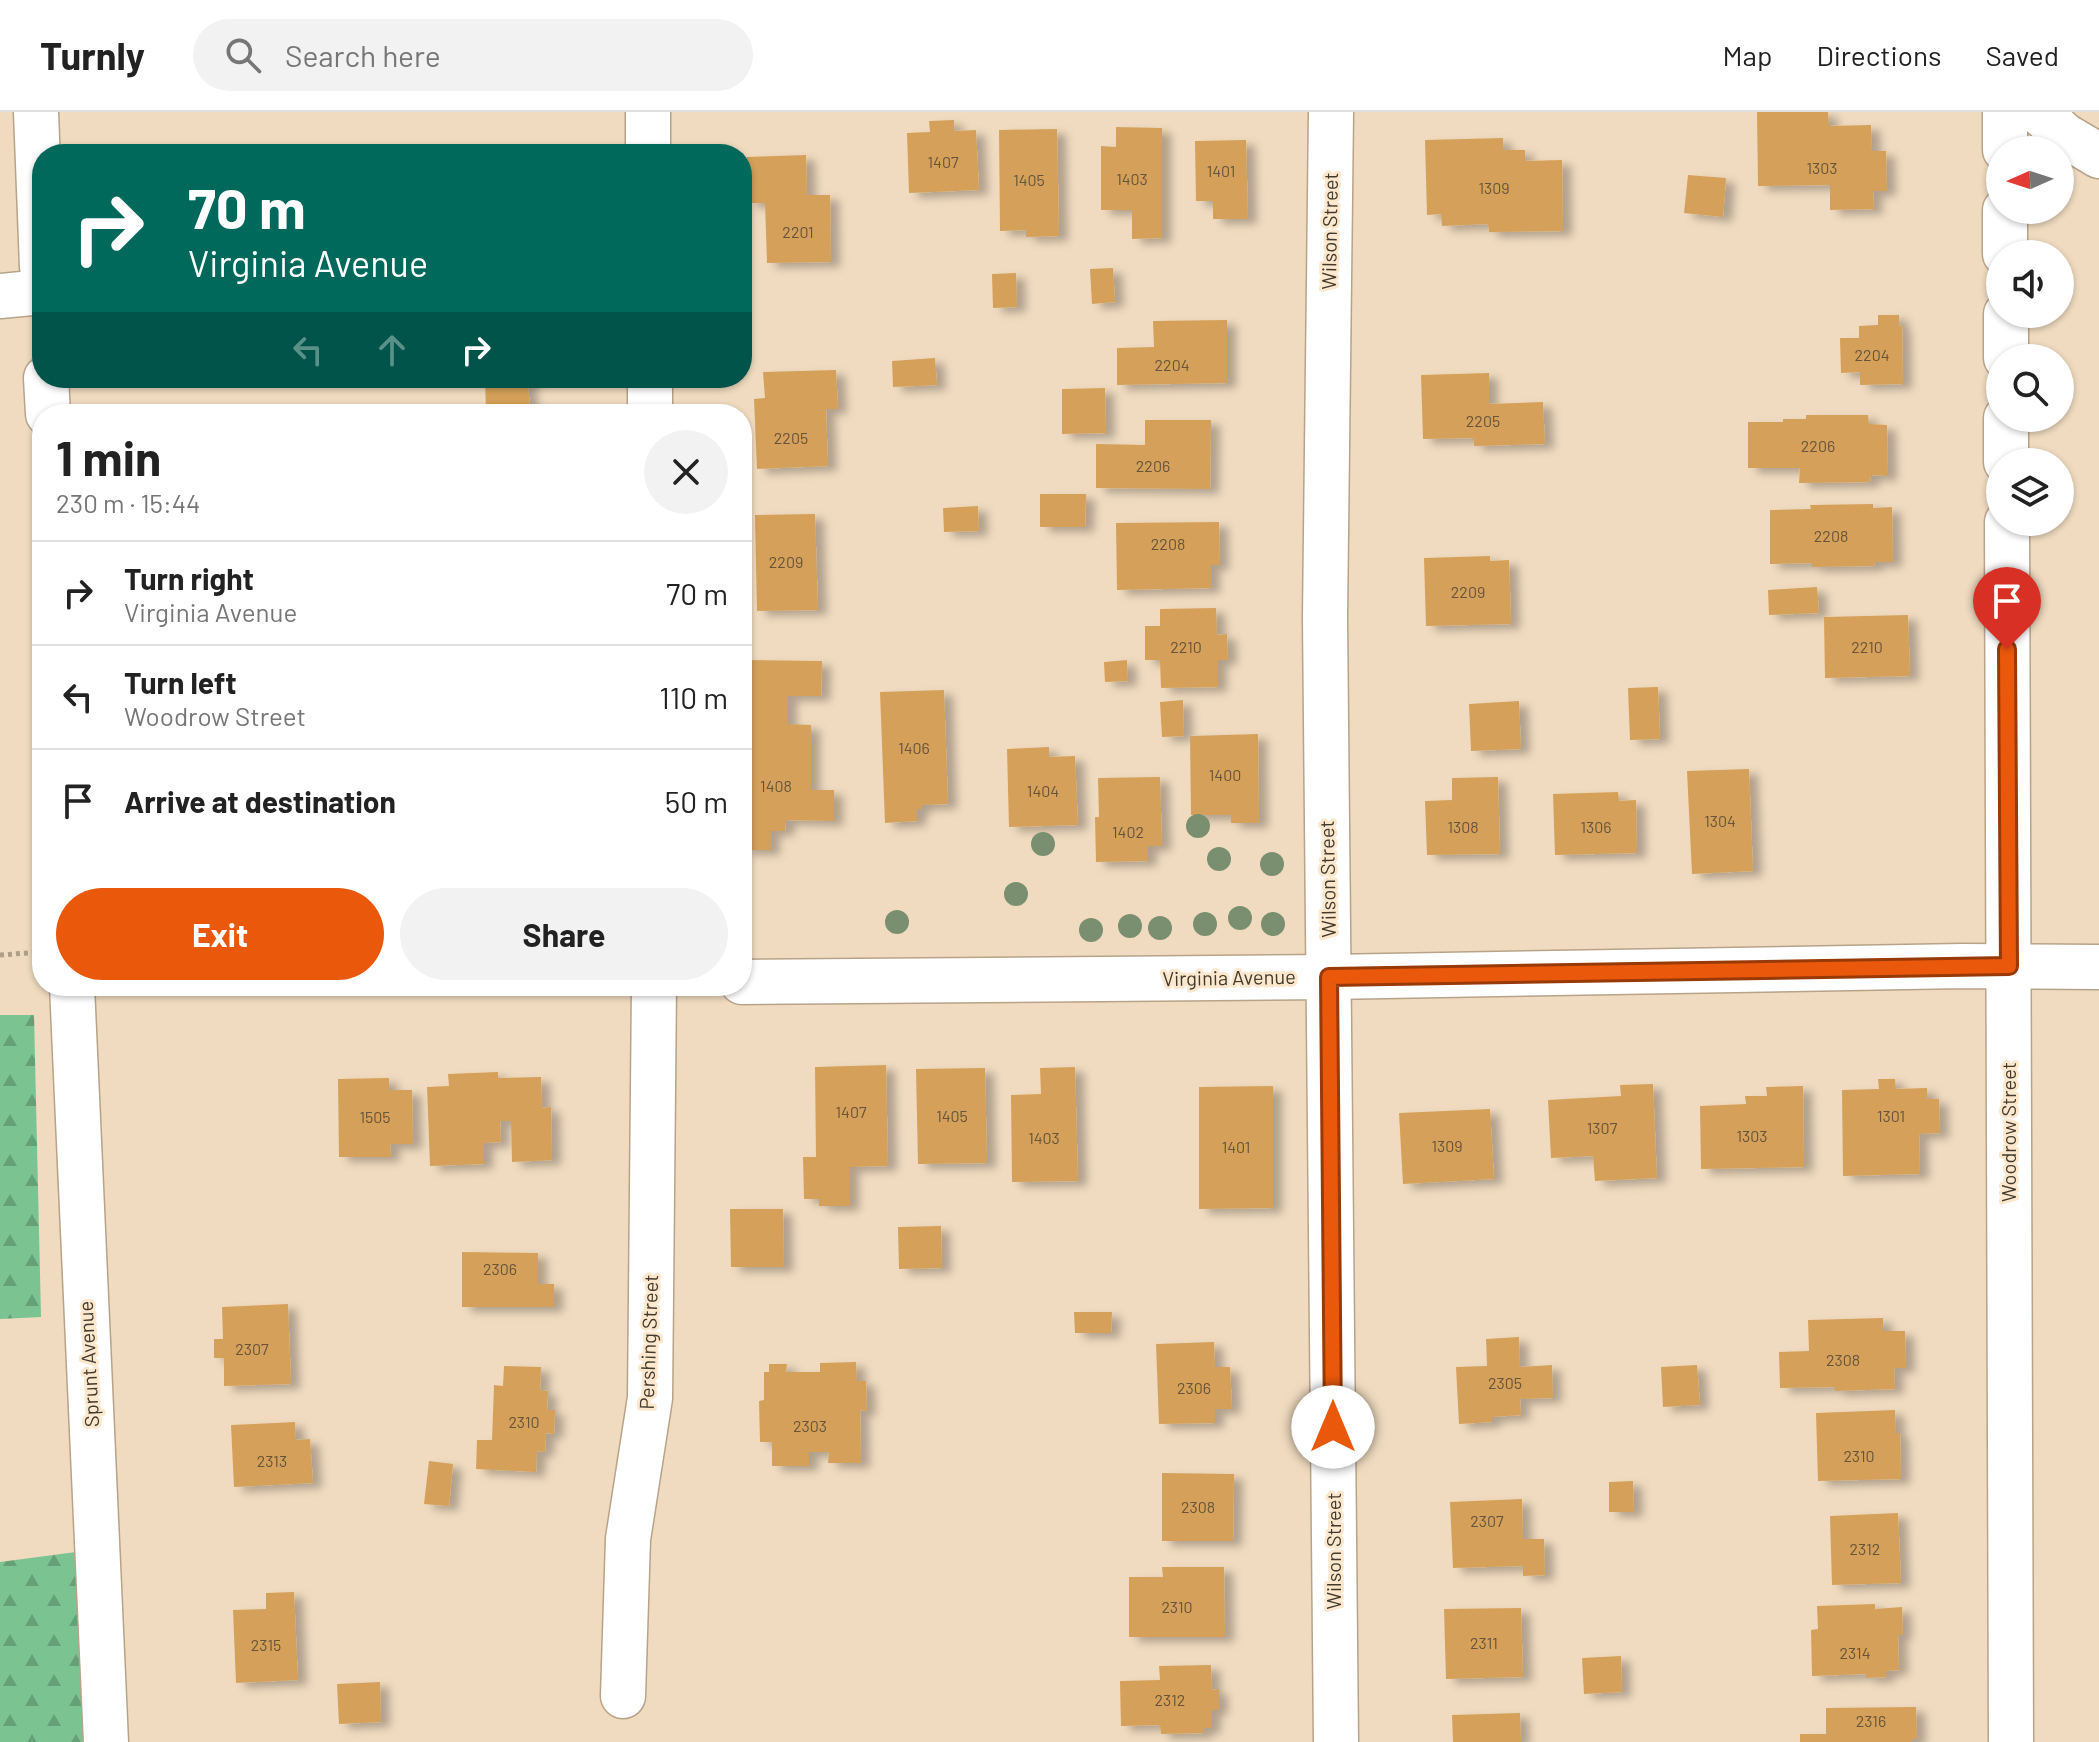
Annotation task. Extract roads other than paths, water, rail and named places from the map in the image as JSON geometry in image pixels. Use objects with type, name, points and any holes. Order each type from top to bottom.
[{"type":"street","points":[[36,112],[37,144]]},
{"type":"street","points":[[648,112],[648,144]]},
{"type":"street","name":"Wilson Street","points":[[1331,112],[1325,618],[1336,1742]]},
{"type":"street","points":[[2005,112],[2005,136]]},
{"type":"street","points":[[2039,112],[2064,135],[2099,156]]},
{"type":"street","points":[[0,296],[32,293]]},
{"type":"street","name":"Woodrow Street","points":[[2007,536],[2011,1742]]},
{"type":"street","name":"Virginia Avenue","points":[[752,982],[2099,967]]},
{"type":"street","name":"Sprunt Avenue","points":[[72,996],[106,1742]]},
{"type":"street","name":"Pershing Street","points":[[623,1696],[628,1539],[650,1398],[654,996]]}]
